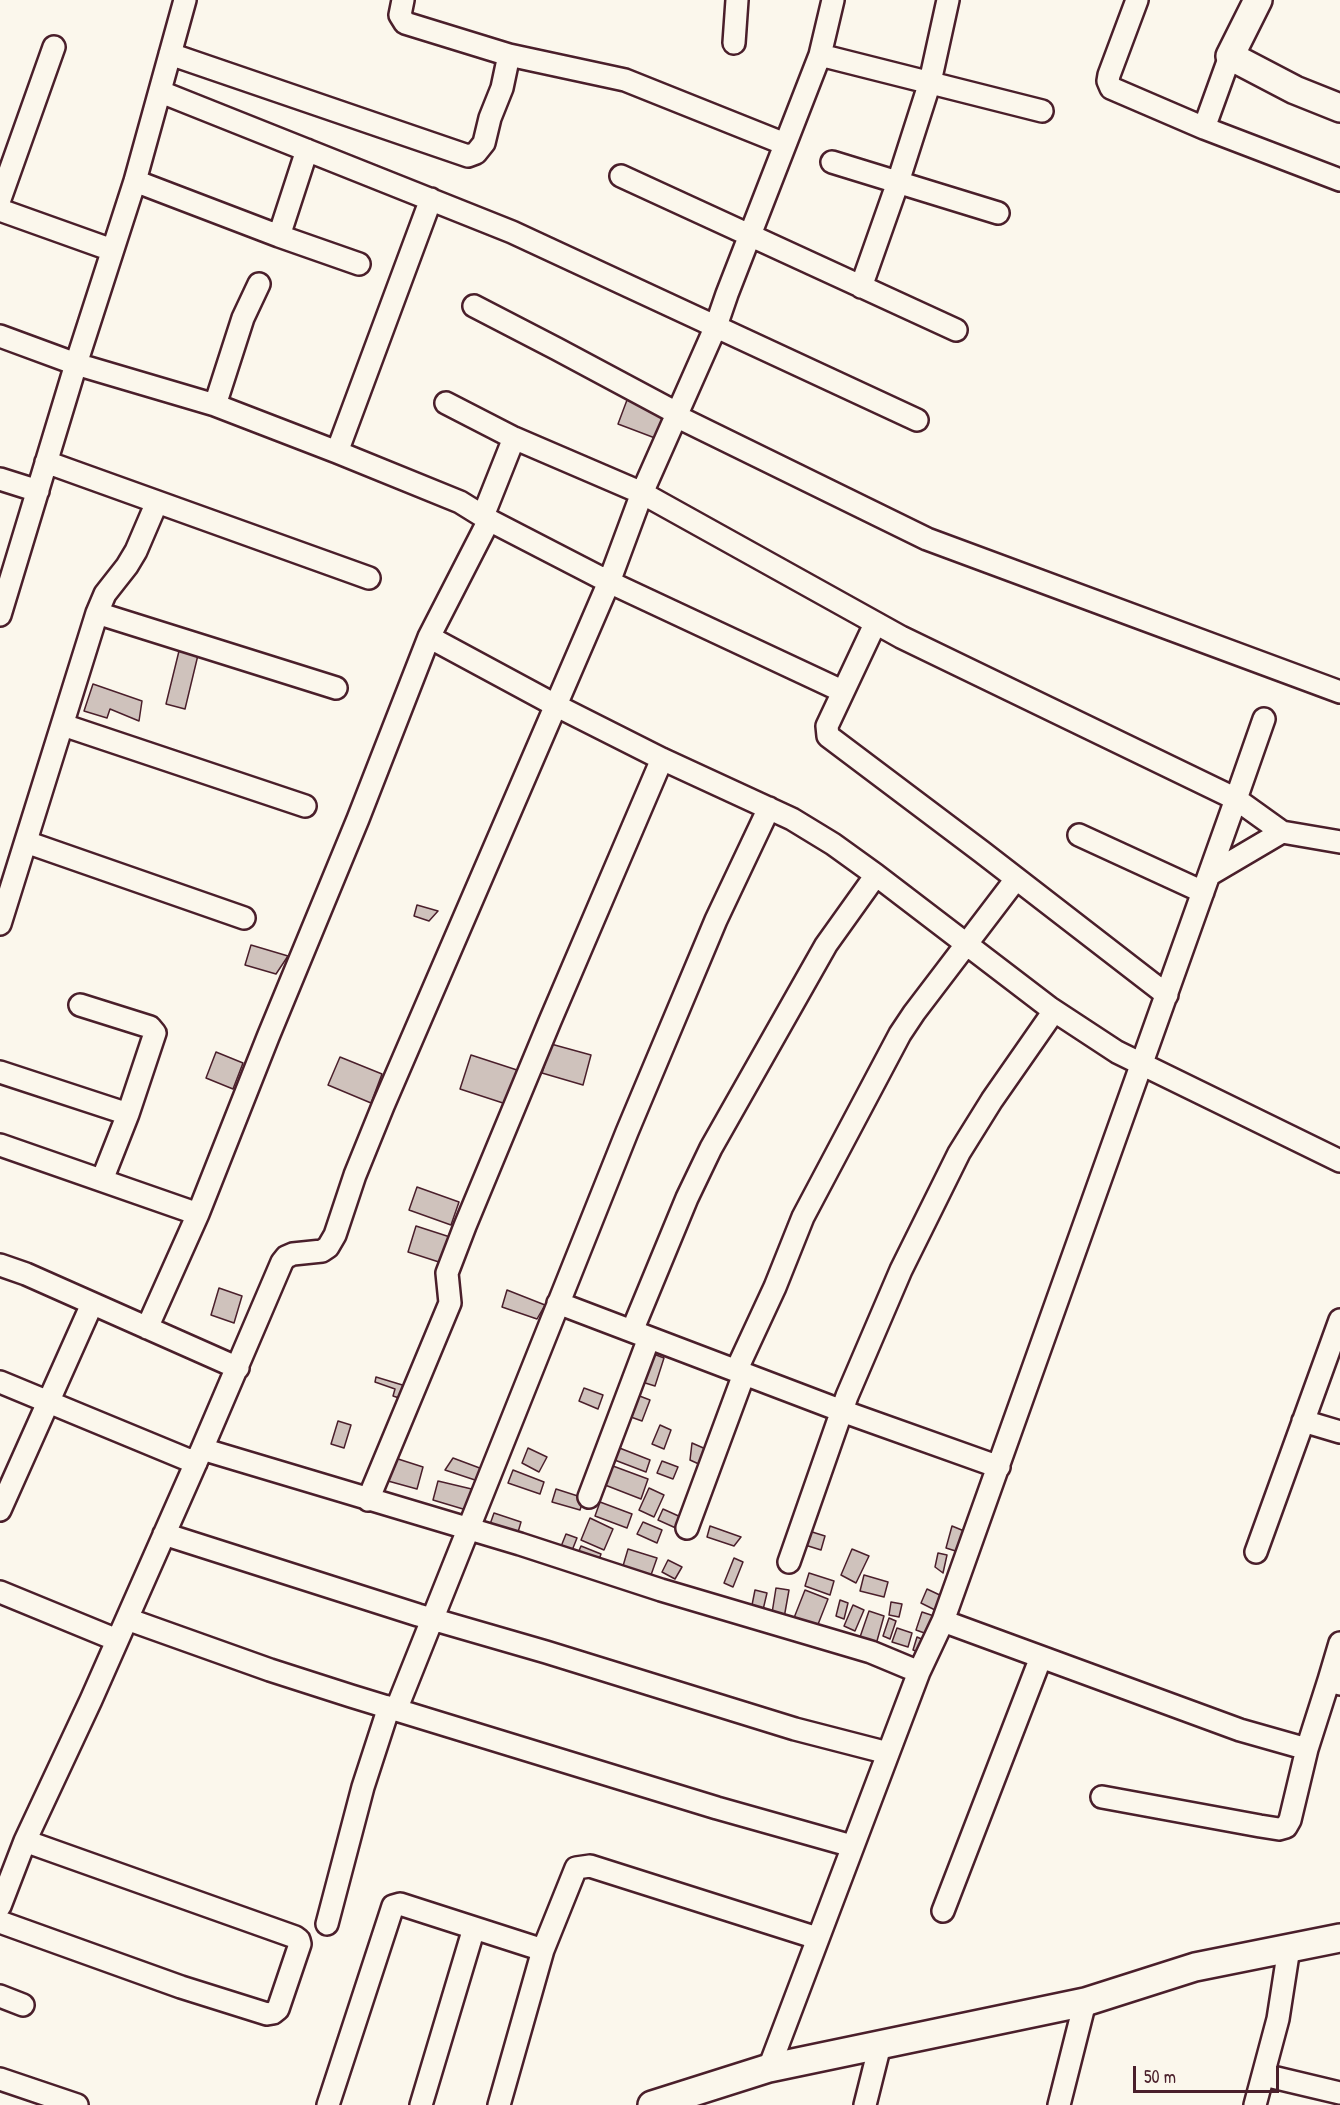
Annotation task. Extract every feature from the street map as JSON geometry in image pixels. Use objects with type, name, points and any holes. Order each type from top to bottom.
[{"type":"street","points":[[0,615],[75,364],[135,181],[185,0]]},
{"type":"street","points":[[403,0],[400,15],[405,23],[509,55],[625,80],[785,144]]},
{"type":"street","points":[[734,43],[738,0]]},
{"type":"street","points":[[0,1906],[25,1841],[127,1619],[238,1368],[282,1262],[293,1254],[322,1251],[328,1247],[335,1235],[363,1155],[609,582],[642,493],[716,326],[726,294],[820,55],[833,0]]},
{"type":"street","points":[[861,287],[930,82],[948,0]]},
{"type":"street","points":[[1137,0],[1109,75],[1108,85],[1117,92],[1204,128],[1340,180]]},
{"type":"street","points":[[1204,128],[1230,56],[1258,0]]},
{"type":"street","points":[[0,199],[54,47]]},
{"type":"street","points":[[170,54],[468,156],[476,153],[484,143],[490,118],[502,88],[509,55]]},
{"type":"street","points":[[820,55],[1042,111]]},
{"type":"street","points":[[1230,56],[1294,90],[1340,108]]},
{"type":"street","points":[[160,92],[512,232],[917,420]]},
{"type":"street","points":[[279,236],[307,150]]},
{"type":"street","points":[[832,162],[998,213]]},
{"type":"street","points":[[621,176],[956,330]]},
{"type":"street","points":[[135,181],[359,264]]},
{"type":"street","points":[[337,452],[431,199]]},
{"type":"street","points":[[0,210],[112,250]]},
{"type":"street","points":[[214,405],[243,318],[259,284]]},
{"type":"street","points":[[474,306],[671,410],[676,416],[927,538],[1340,692]]},
{"type":"street","points":[[0,336],[75,364],[214,405],[460,502],[609,582],[842,691]]},
{"type":"street","points":[[446,403],[514,438],[642,493],[875,624],[1236,799],[1282,832],[1340,842]]},
{"type":"street","points":[[147,1328],[198,1214],[354,830],[429,637],[486,518],[514,438]]},
{"type":"street","points":[[46,462],[369,578]]},
{"type":"street","points":[[0,479],[38,491]]},
{"type":"street","points":[[0,924],[97,613],[105,594],[136,551],[157,502]]},
{"type":"street","points":[[97,613],[336,688]]},
{"type":"street","points":[[875,624],[827,726],[828,736],[1167,995]]},
{"type":"street","points":[[429,637],[555,705],[662,759],[769,808],[833,844],[876,874],[966,946],[1054,1011],[1117,1052],[1340,1161]]},
{"type":"street","points":[[769,2068],[919,1672],[943,1621],[1264,719]]},
{"type":"street","points":[[63,725],[305,806]]},
{"type":"street","points":[[368,1500],[450,1303],[447,1273],[465,1226],[662,759]]},
{"type":"street","points":[[327,1924],[363,1787],[392,1708],[468,1529],[627,1132],[711,930],[769,808]]},
{"type":"street","points":[[1206,883],[1282,832]]},
{"type":"street","points":[[1079,836],[1206,883]]},
{"type":"street","points":[[26,842],[244,918]]},
{"type":"street","points":[[589,1497],[687,1198],[711,1148],[820,954],[876,874]]},
{"type":"street","points":[[687,1528],[740,1372],[803,1217],[900,1034],[1016,879]]},
{"type":"street","points":[[80,1005],[154,1030],[154,1040],[102,1180]]},
{"type":"street","points":[[789,1563],[842,1411],[901,1270],[959,1153],[992,1100],[1054,1011]]},
{"type":"street","points":[[0,1072],[128,1114]]},
{"type":"street","points":[[0,1145],[198,1214]]},
{"type":"street","points":[[0,1265],[26,1274],[238,1368]]},
{"type":"street","points":[[558,1303],[842,1411],[999,1467]]},
{"type":"street","points":[[0,1510],[92,1304]]},
{"type":"street","points":[[1256,1552],[1340,1320]]},
{"type":"street","points":[[0,1382],[199,1456],[468,1529],[661,1590],[871,1652],[919,1672]]},
{"type":"street","points":[[1303,1420],[1340,1432]]},
{"type":"street","points":[[164,1534],[431,1619],[795,1729],[888,1753]]},
{"type":"street","points":[[0,1592],[117,1640]]},
{"type":"street","points":[[127,1619],[270,1671],[717,1808],[852,1846]]},
{"type":"street","points":[[943,1621],[1240,1730],[1307,1749]]},
{"type":"street","points":[[1102,1797],[1279,1829],[1286,1827],[1290,1820],[1307,1749],[1335,1682],[1340,1643]]},
{"type":"street","points":[[943,1911],[1041,1657]]},
{"type":"street","points":[[0,1922],[181,1987],[267,2014],[278,2009],[300,1944],[295,1937],[25,1841]]},
{"type":"street","points":[[500,2105],[543,1950],[576,1868],[590,1866],[817,1938]]},
{"type":"street","points":[[328,2105],[393,1906],[400,1904],[543,1950]]},
{"type":"street","points":[[421,2105],[474,1928]]},
{"type":"street","points":[[652,2105],[681,2100],[769,2068],[1085,2002],[1196,1967],[1340,1938]]},
{"type":"street","points":[[1255,2105],[1278,2019],[1289,1948]]},
{"type":"street","points":[[0,1995],[23,2005]]},
{"type":"street","points":[[1059,2105],[1085,2002]]},
{"type":"street","points":[[865,2105],[880,2045]]},
{"type":"street","points":[[1264,2074],[1340,2093]]},
{"type":"street","points":[[0,2079],[77,2105]]},
{"type":"building","points":[[627,400],[664,413],[655,438],[618,424]]},
{"type":"building","points":[[179,651],[198,655],[185,709],[166,704]]},
{"type":"building","points":[[93,684],[142,701],[139,721],[110,709],[107,718],[84,711]]},
{"type":"building","points":[[417,905],[438,911],[429,921],[414,916]]},
{"type":"building","points":[[251,945],[288,956],[276,974],[245,965]]},
{"type":"building","points":[[551,1044],[591,1055],[583,1085],[542,1073]]},
{"type":"building","points":[[216,1052],[243,1063],[233,1089],[206,1078]]},
{"type":"building","points":[[471,1055],[517,1070],[506,1104],[460,1089]]},
{"type":"building","points":[[340,1057],[382,1074],[371,1103],[328,1085]]},
{"type":"building","points":[[417,1187],[459,1202],[451,1225],[409,1210]]},
{"type":"building","points":[[416,1226],[450,1237],[442,1263],[408,1252]]},
{"type":"building","points":[[219,1288],[242,1296],[234,1323],[211,1315]]},
{"type":"building","points":[[507,1290],[545,1305],[537,1319],[502,1307]]},
{"type":"building","points":[[651,1353],[664,1358],[655,1386],[642,1382]]},
{"type":"building","points":[[376,1377],[409,1387],[405,1400],[393,1396],[395,1389],[375,1382]]},
{"type":"building","points":[[584,1388],[603,1395],[598,1409],[579,1401]]},
{"type":"building","points":[[637,1395],[650,1400],[642,1421],[628,1416]]},
{"type":"building","points":[[338,1421],[351,1425],[344,1448],[331,1444]]},
{"type":"building","points":[[660,1425],[671,1430],[664,1449],[652,1444]]},
{"type":"building","points":[[692,1443],[708,1450],[701,1465],[690,1460]]},
{"type":"building","points":[[617,1447],[650,1460],[646,1472],[612,1459]]},
{"type":"building","points":[[528,1448],[547,1457],[539,1472],[522,1463]]},
{"type":"building","points":[[395,1458],[423,1467],[417,1489],[388,1481]]},
{"type":"building","points":[[453,1458],[485,1470],[478,1481],[445,1470]]},
{"type":"building","points":[[662,1461],[678,1467],[673,1479],[657,1473]]},
{"type":"building","points":[[613,1466],[648,1479],[641,1499],[605,1485]]},
{"type":"building","points":[[513,1470],[544,1482],[540,1494],[508,1483]]},
{"type":"building","points":[[438,1481],[480,1491],[473,1512],[433,1500]]},
{"type":"building","points":[[649,1488],[664,1495],[654,1517],[639,1510]]},
{"type":"building","points":[[556,1489],[584,1498],[580,1510],[552,1502]]},
{"type":"building","points":[[600,1502],[632,1514],[627,1528],[595,1516]]},
{"type":"building","points":[[663,1509],[683,1518],[678,1529],[658,1520]]},
{"type":"building","points":[[494,1513],[521,1522],[516,1539],[488,1530]]},
{"type":"building","points":[[590,1518],[613,1529],[604,1550],[581,1540]]},
{"type":"building","points":[[643,1522],[662,1530],[657,1543],[637,1534]]},
{"type":"building","points":[[710,1526],[741,1537],[734,1546],[707,1537]]},
{"type":"building","points":[[952,1526],[969,1533],[962,1553],[946,1548]]},
{"type":"building","points":[[809,1531],[825,1536],[821,1550],[805,1545]]},
{"type":"building","points":[[566,1534],[577,1538],[571,1553],[560,1549]]},
{"type":"building","points":[[581,1546],[601,1554],[597,1566],[576,1558]]},
{"type":"building","points":[[628,1549],[657,1558],[651,1575],[623,1566]]},
{"type":"building","points":[[852,1549],[869,1556],[856,1583],[841,1575]]},
{"type":"building","points":[[938,1553],[947,1555],[943,1573],[935,1567]]},
{"type":"building","points":[[734,1558],[743,1562],[733,1587],[724,1583]]},
{"type":"building","points":[[668,1560],[682,1567],[675,1579],[662,1572]]},
{"type":"building","points":[[809,1573],[834,1581],[830,1595],[805,1586]]},
{"type":"building","points":[[864,1575],[888,1582],[884,1597],[860,1591]]},
{"type":"building","points":[[776,1588],[789,1590],[784,1618],[772,1613]]},
{"type":"building","points":[[927,1589],[944,1597],[937,1611],[921,1603]]},
{"type":"building","points":[[755,1590],[767,1593],[762,1614],[751,1610]]},
{"type":"building","points":[[805,1590],[828,1599],[815,1632],[792,1623]]},
{"type":"building","points":[[840,1600],[848,1603],[844,1619],[836,1616]]},
{"type":"building","points":[[891,1602],[902,1604],[899,1617],[889,1615]]},
{"type":"building","points":[[853,1605],[864,1610],[855,1631],[844,1626]]},
{"type":"building","points":[[869,1611],[884,1616],[875,1648],[859,1640]]},
{"type":"building","points":[[922,1612],[937,1617],[930,1635],[916,1630]]},
{"type":"building","points":[[889,1618],[896,1621],[890,1639],[883,1636]]},
{"type":"building","points":[[897,1628],[912,1633],[908,1647],[892,1642]]},
{"type":"building","points":[[917,1637],[926,1641],[922,1653],[913,1650]]}]
